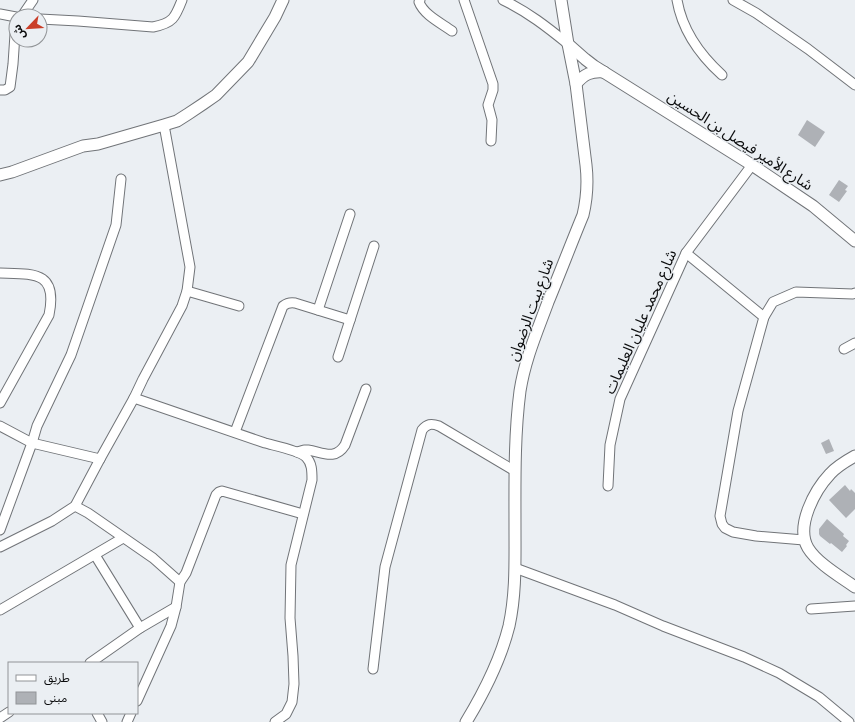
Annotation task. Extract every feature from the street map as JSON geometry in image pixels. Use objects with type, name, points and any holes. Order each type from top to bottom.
[{"type":"street","points":[[48,19],[153,27],[170,22],[176,15],[182,0]]},
{"type":"street","points":[[0,175],[82,146],[98,144],[164,125],[177,120],[203,104],[216,95],[248,62],[275,17],[283,0]]},
{"type":"street","points":[[420,0],[419,2],[421,6],[426,11],[452,31]]},
{"type":"street","points":[[464,0],[493,84],[493,90],[488,105],[492,120],[491,141]]},
{"type":"street","points":[[503,0],[516,6],[543,24],[568,44]]},
{"type":"street","name":"شارع بيت الرضوان","points":[[466,722],[486,686],[505,640],[512,610],[515,568],[515,471],[517,426],[520,392],[524,370],[533,342],[583,215],[586,201],[588,178],[576,84],[561,0]]},
{"type":"street","points":[[677,0],[687,30],[694,42],[707,60],[722,75]]},
{"type":"street","points":[[733,0],[808,49],[855,85]]},
{"type":"street","name":"شارع الأمير فيصل بن الحسين","points":[[568,44],[585,59],[604,72],[752,165],[813,206],[855,241]]},
{"type":"street","points":[[0,90],[6,90],[10,86],[14,48]]},
{"type":"street","points":[[576,84],[581,78],[588,74],[604,72]]},
{"type":"street","points":[[0,547],[52,522],[76,506],[182,306],[187,291],[190,267],[164,125]]},
{"type":"street","points":[[0,181],[85,153],[98,144]]},
{"type":"street","name":"شارع محمد عليان العليمات","points":[[608,486],[610,445],[620,400],[686,253],[752,165]]},
{"type":"street","points":[[0,530],[37,426],[71,355],[116,225],[121,179]]},
{"type":"street","points":[[318,310],[350,214]]},
{"type":"street","points":[[338,357],[374,246]]},
{"type":"street","points":[[686,253],[764,317]]},
{"type":"street","points":[[0,273],[29,273],[41,277],[50,288],[51,298],[49,315],[0,403]]},
{"type":"street","points":[[187,291],[239,306]]},
{"type":"street","points":[[804,540],[756,536],[733,532],[725,528],[722,524],[720,516],[738,411],[764,317],[773,302],[796,292],[855,293]]},
{"type":"street","points":[[235,432],[283,306],[291,302],[350,320]]},
{"type":"street","points":[[844,349],[855,343]]},
{"type":"street","points":[[297,452],[308,450],[330,455],[340,451],[345,445],[366,389]]},
{"type":"street","points":[[134,398],[272,445],[297,452],[307,458],[312,468],[312,480],[291,565],[290,618],[294,684],[292,702],[286,714],[274,722]]},
{"type":"street","points":[[373,669],[385,567],[422,430],[429,424],[439,426],[515,471]]},
{"type":"street","points":[[0,426],[32,443],[100,459]]},
{"type":"street","points":[[855,457],[835,469],[822,483],[809,509],[804,526],[804,540],[808,549],[813,555],[855,587]]},
{"type":"street","points":[[138,699],[171,626],[180,582],[186,573],[216,495],[222,491],[303,514]]},
{"type":"street","points":[[76,506],[152,558],[180,582]]},
{"type":"street","points":[[0,610],[123,538]]},
{"type":"street","points":[[95,555],[140,628]]},
{"type":"street","points":[[515,568],[615,605],[663,626],[779,672],[819,697],[849,722]]},
{"type":"street","points":[[811,609],[855,606]]},
{"type":"street","points":[[91,662],[140,628],[176,607]]},
{"type":"building","points":[[807,120],[825,132],[815,147],[798,135]]},
{"type":"building","points":[[839,180],[848,186],[845,190],[847,191],[839,202],[829,195]]},
{"type":"building","points":[[829,439],[834,451],[826,454],[821,443]]},
{"type":"building","points":[[845,485],[850,491],[851,489],[855,493],[855,509],[846,518],[829,500]]},
{"type":"building","points":[[827,519],[844,534],[843,536],[849,541],[842,552],[819,534],[819,529]]}]
